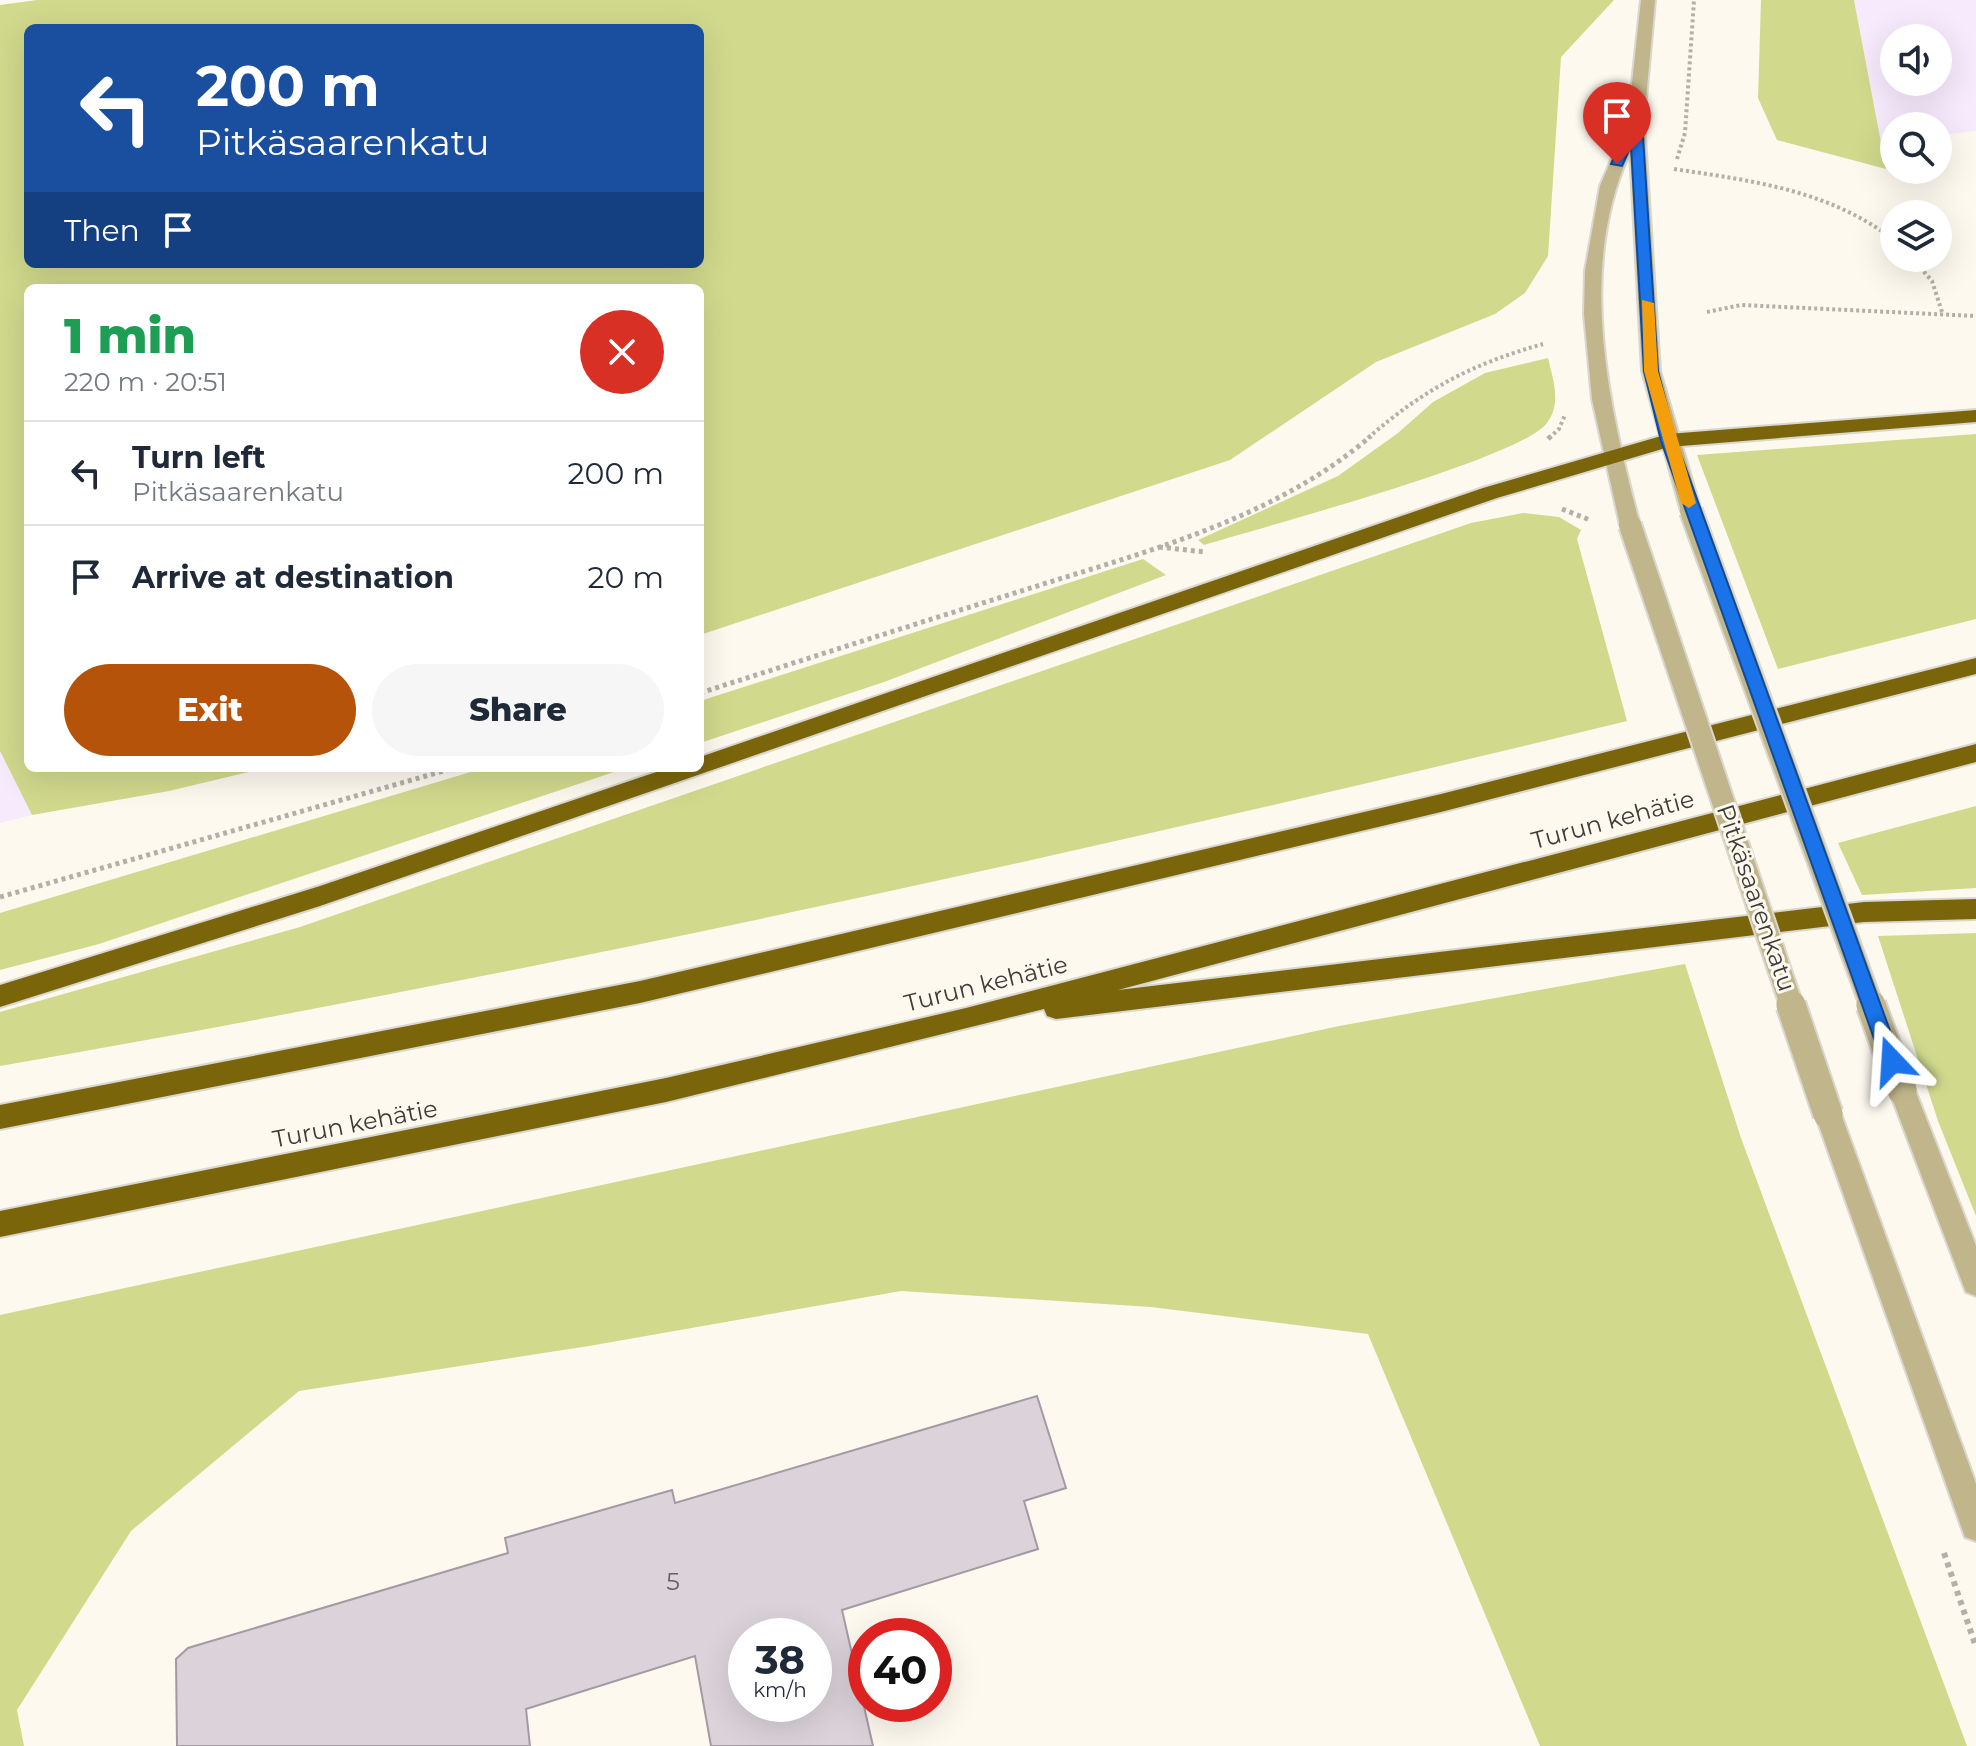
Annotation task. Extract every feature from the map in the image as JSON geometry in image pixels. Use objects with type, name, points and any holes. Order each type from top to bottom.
[{"type":"highway","points":[[704,765],[1490,493],[1668,441],[1976,416]]},
{"type":"highway","points":[[0,1117],[640,992],[1441,803],[1976,666]]},
{"type":"highway","name":"Turun kehätie","points":[[0,1224],[666,1090],[966,1019],[1976,753]]},
{"type":"highway","points":[[0,996],[320,896],[683,772]]},
{"type":"highway","points":[[966,1019],[1864,912],[1976,909]]},
{"type":"street","name":"Pitkäsaarenkatu","points":[[1648,0],[1636,121],[1651,371],[1668,441],[1902,1090],[1976,1282]]},
{"type":"street","name":"Pitkäsaarenkatu","points":[[1636,121],[1608,185],[1593,275],[1592,320],[1596,368],[1612,457],[1630,525],[1828,1114],[1976,1526]]},
{"type":"path","points":[[1674,169],[1804,192],[1842,205],[1880,228]]},
{"type":"path","points":[[1924,272],[1932,281],[1943,315]]},
{"type":"path","points":[[1707,312],[1741,305],[1976,316]]},
{"type":"path","points":[[704,692],[1159,547],[1296,489],[1335,466],[1370,440],[1402,409],[1446,380],[1483,361],[1543,344]]},
{"type":"path","points":[[1540,443],[1559,429],[1566,409]]},
{"type":"path","points":[[0,897],[440,772]]},
{"type":"shaded area","points":[[1854,0],[1976,0],[1976,131],[1952,134],[1952,112],[1880,112],[1880,137]]},
{"type":"shaded area","points":[[0,751],[32,815],[0,823]]},
{"type":"green space","points":[[37,0],[1614,0],[1561,57],[1548,256],[1525,293],[1495,314],[1376,362],[1230,460],[704,634],[704,284],[24,284],[24,772],[248,772],[169,791],[32,815],[0,751],[0,5]]},
{"type":"green space","points":[[1761,0],[1854,0],[1880,137],[1880,167],[1777,140],[1758,98]]},
{"type":"green space","points":[[1548,358],[1555,391],[1554,408],[1547,423],[1527,438],[1490,455],[1387,491],[1204,545],[1198,540],[1338,476],[1398,433],[1433,402],[1485,373]]},
{"type":"green space","points":[[1976,434],[1976,619],[1778,669],[1697,455]]},
{"type":"green space","points":[[1523,513],[1559,517],[1581,530],[1577,539],[1627,721],[1222,817],[816,907],[409,990],[0,1066],[0,1012],[300,927],[1471,523]]},
{"type":"green space","points":[[1143,559],[1166,575],[884,682],[704,742],[704,700]]},
{"type":"green space","points":[[471,772],[614,772],[99,944],[0,970],[0,913]]},
{"type":"green space","points":[[1976,806],[1976,888],[1862,895],[1838,843]]},
{"type":"green space","points":[[1976,933],[1976,1216],[1938,1121],[1878,936]]},
{"type":"green space","points":[[1685,964],[1741,1138],[1967,1746],[1540,1746],[1368,1334],[1151,1307],[901,1291],[589,1346],[299,1391],[131,1531],[17,1710],[24,1746],[0,1746],[0,1315],[1339,1026]]},
{"type":"building","points":[[1037,1396],[1066,1488],[1024,1501],[1038,1549],[842,1610],[848,1636],[848,1722],[868,1722],[873,1746],[711,1746],[695,1656],[526,1709],[530,1746],[177,1746],[176,1659],[188,1648],[508,1553],[505,1538],[672,1490],[675,1503]]},
{"type":"slow traffic","points":[[1647,303],[1651,371],[1668,441],[1689,503]]},
{"type":"route","points":[[1617,164],[1636,121],[1651,371],[1668,441],[1892,1061]]}]
